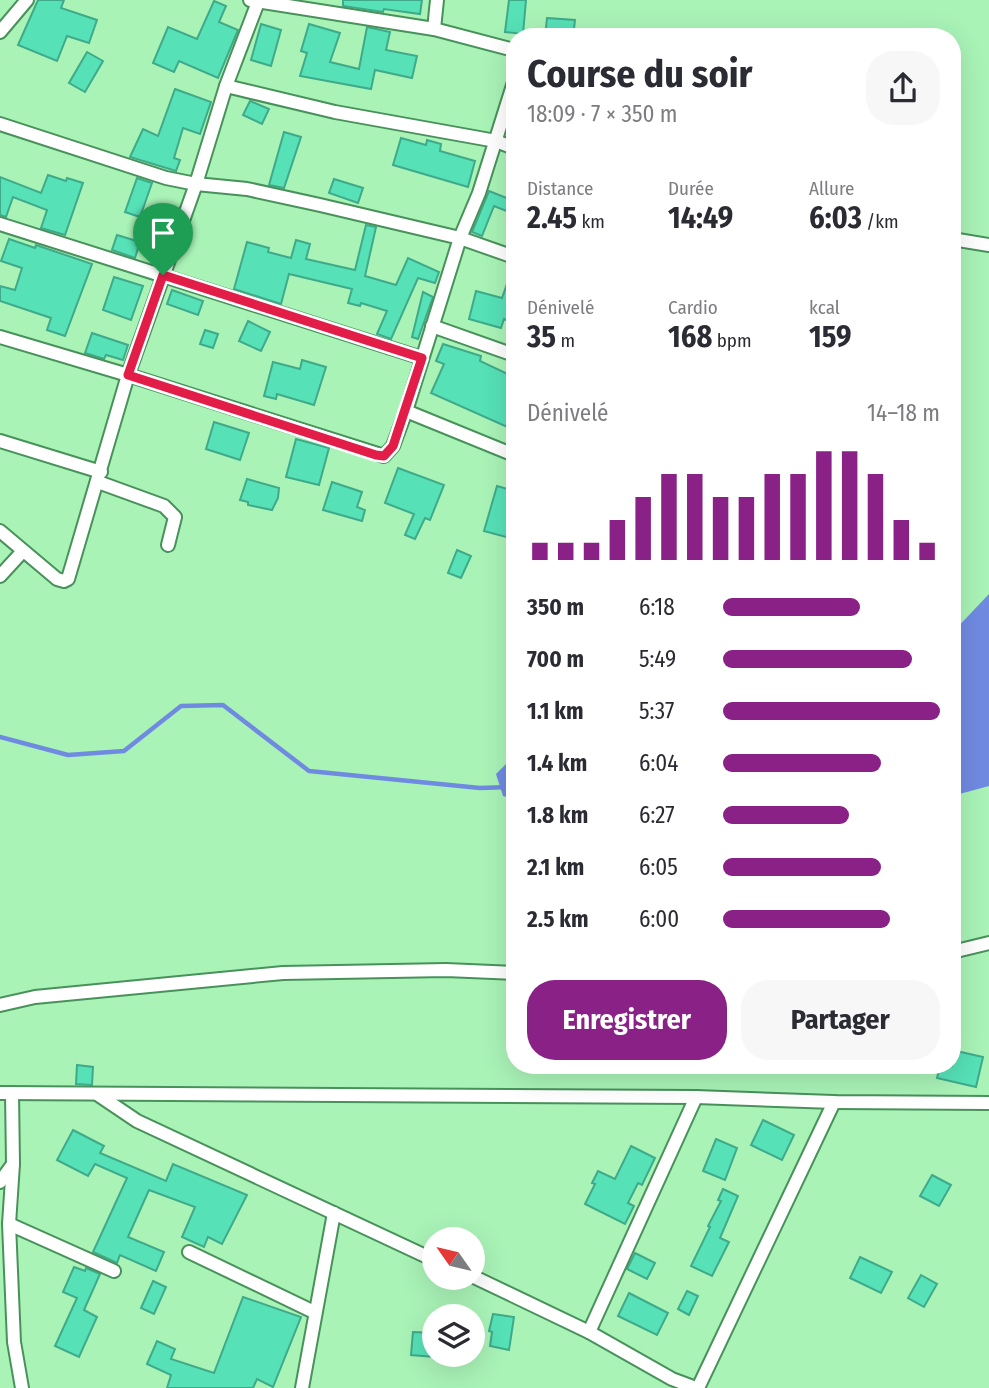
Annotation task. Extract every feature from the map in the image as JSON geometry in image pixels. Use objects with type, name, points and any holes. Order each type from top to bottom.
[{"type":"street","points":[[0,32],[27,0]]},
{"type":"street","points":[[435,29],[437,0]]},
{"type":"street","points":[[0,531],[57,579],[68,579],[128,375],[195,184],[254,1],[435,29],[506,48]]},
{"type":"street","points":[[226,86],[335,112],[506,145]]},
{"type":"street","points":[[0,337],[384,456],[393,446],[406,411],[460,237],[479,193],[506,108]]},
{"type":"street","points":[[0,124],[166,178],[247,189],[460,237],[506,254]]},
{"type":"street","points":[[0,224],[422,358]]},
{"type":"street","points":[[961,240],[989,245]]},
{"type":"street","points":[[432,326],[506,352]]},
{"type":"street","points":[[406,411],[506,452]]},
{"type":"street","points":[[0,441],[100,477],[164,506],[175,517],[168,545]]},
{"type":"street","points":[[0,576],[23,551]]},
{"type":"street","points":[[961,951],[989,943]]},
{"type":"street","points":[[0,1006],[36,997],[283,973],[446,970],[506,973]]},
{"type":"street","points":[[22,1388],[14,1342],[9,1224],[13,1164],[6,1093],[696,1097],[834,1102],[989,1103]]},
{"type":"street","points":[[96,1094],[137,1121],[422,1254]]},
{"type":"street","points":[[589,1332],[696,1097]]},
{"type":"street","points":[[485,1282],[589,1332],[673,1383],[697,1388],[834,1102]]},
{"type":"street","points":[[0,1182],[13,1164]]},
{"type":"street","points":[[302,1388],[334,1213]]},
{"type":"street","points":[[9,1224],[114,1271]]},
{"type":"street","points":[[189,1252],[314,1312]]},
{"type":"water","points":[[989,594],[989,786],[961,794],[961,624]]},
{"type":"water","points":[[506,764],[506,797],[503,796],[496,774]]},
{"type":"building","points":[[38,0],[64,0],[61,8],[97,20],[89,43],[67,36],[57,61],[18,45]]},
{"type":"building","points":[[343,0],[422,0],[420,14],[343,6]]},
{"type":"building","points":[[509,0],[526,0],[524,28],[506,28],[505,32]]},
{"type":"building","points":[[214,1],[226,6],[219,22],[238,30],[218,78],[179,61],[174,72],[153,63],[168,27],[197,39]]},
{"type":"building","points":[[547,18],[575,20],[574,28],[546,28]]},
{"type":"building","points":[[261,24],[281,30],[271,66],[251,60]]},
{"type":"building","points":[[309,24],[340,33],[330,62],[359,69],[367,27],[390,32],[386,50],[417,56],[412,78],[375,70],[371,89],[300,76],[307,53],[301,51]]},
{"type":"building","points":[[87,52],[103,61],[85,92],[69,83]]},
{"type":"building","points":[[175,89],[211,102],[200,134],[183,128],[174,158],[180,160],[176,171],[130,157],[143,129],[158,136]]},
{"type":"building","points":[[250,101],[269,109],[262,124],[243,115]]},
{"type":"building","points":[[284,132],[301,137],[284,188],[269,185]]},
{"type":"building","points":[[401,138],[426,145],[427,140],[441,144],[440,151],[475,161],[468,187],[393,165]]},
{"type":"building","points":[[48,175],[83,183],[65,235],[41,228],[47,210],[13,197],[6,217],[0,215],[0,177],[41,193]]},
{"type":"building","points":[[137,178],[152,183],[140,217],[125,212]]},
{"type":"building","points":[[334,179],[363,188],[358,203],[329,193]]},
{"type":"building","points":[[489,191],[506,198],[506,211],[494,206],[482,236],[472,232]]},
{"type":"building","points":[[366,225],[376,227],[365,276],[396,285],[408,258],[439,272],[435,283],[418,278],[391,339],[377,334],[387,311],[361,303],[360,306],[348,303],[352,289],[289,274],[281,304],[234,289],[247,242],[269,248],[268,252],[291,258],[296,240],[310,244],[306,259],[355,270]]},
{"type":"building","points":[[117,235],[140,242],[135,258],[112,250]]},
{"type":"building","points":[[9,239],[92,264],[65,336],[47,330],[51,318],[0,301],[0,286],[15,290],[22,268],[1,261]]},
{"type":"building","points":[[114,277],[143,286],[131,320],[103,310]]},
{"type":"building","points":[[506,287],[506,320],[504,319],[501,328],[469,319],[476,291],[502,298]]},
{"type":"building","points":[[172,290],[203,301],[198,315],[167,304]]},
{"type":"building","points":[[423,292],[433,297],[418,339],[412,337]]},
{"type":"building","points":[[248,321],[270,332],[261,351],[239,341]]},
{"type":"building","points":[[205,330],[218,334],[213,348],[200,344]]},
{"type":"building","points":[[92,333],[128,345],[123,360],[106,355],[104,359],[85,353]]},
{"type":"building","points":[[443,344],[481,356],[480,361],[506,373],[506,426],[431,393],[444,364],[436,361]]},
{"type":"building","points":[[302,360],[326,367],[314,405],[277,394],[276,399],[264,396],[273,362],[300,369]]},
{"type":"building","points":[[214,422],[249,433],[240,460],[206,449]]},
{"type":"building","points":[[296,439],[329,448],[319,485],[286,477]]},
{"type":"building","points":[[398,468],[444,485],[430,520],[425,518],[415,539],[405,535],[414,514],[385,503]]},
{"type":"building","points":[[247,479],[279,488],[272,510],[248,505],[248,502],[240,500]]},
{"type":"building","points":[[332,482],[362,492],[357,507],[365,510],[362,521],[323,510]]},
{"type":"building","points":[[497,486],[506,489],[506,537],[484,531]]},
{"type":"building","points":[[457,550],[471,556],[461,578],[448,573]]},
{"type":"building","points":[[961,1052],[983,1057],[976,1087],[937,1078],[938,1074],[961,1074]]},
{"type":"building","points":[[77,1065],[93,1067],[92,1085],[76,1084]]},
{"type":"building","points":[[763,1120],[794,1135],[782,1160],[751,1145]]},
{"type":"building","points":[[73,1130],[104,1146],[100,1153],[166,1181],[173,1164],[247,1195],[222,1244],[208,1237],[204,1247],[182,1237],[195,1207],[149,1190],[128,1237],[164,1252],[156,1271],[120,1255],[117,1263],[93,1252],[127,1178],[95,1164],[88,1176],[57,1160]]},
{"type":"building","points":[[716,1139],[737,1148],[725,1180],[703,1171]]},
{"type":"building","points":[[631,1146],[655,1158],[642,1185],[638,1183],[628,1203],[634,1206],[625,1224],[585,1204],[598,1171],[615,1179]]},
{"type":"building","points":[[932,1175],[951,1185],[939,1206],[920,1196]]},
{"type":"building","points":[[723,1189],[738,1196],[720,1238],[729,1242],[712,1276],[691,1266],[721,1201],[718,1200]]},
{"type":"building","points":[[635,1253],[655,1263],[647,1279],[627,1269]]},
{"type":"building","points":[[860,1257],[892,1272],[881,1293],[850,1278]]},
{"type":"building","points":[[74,1267],[85,1271],[86,1268],[100,1274],[84,1310],[97,1317],[79,1357],[55,1346],[77,1298],[63,1292]]},
{"type":"building","points":[[921,1275],[937,1284],[924,1307],[908,1298]]},
{"type":"building","points":[[153,1281],[166,1287],[154,1314],[141,1308]]},
{"type":"building","points":[[687,1291],[698,1296],[689,1315],[678,1309]]},
{"type":"building","points":[[629,1293],[668,1313],[657,1335],[618,1316]]},
{"type":"building","points":[[243,1297],[301,1317],[273,1387],[257,1379],[253,1388],[167,1388],[171,1375],[147,1364],[157,1341],[175,1349],[171,1359],[214,1373]]},
{"type":"building","points":[[493,1314],[514,1317],[509,1350],[490,1346],[492,1332],[489,1331]]},
{"type":"building","points":[[413,1332],[422,1332],[422,1356],[411,1355]]},
{"type":"waterway","points":[[0,737],[68,755],[124,751],[181,706],[223,705],[309,771],[480,788],[506,787]]},
{"type":"route","points":[[163,275],[422,358],[393,446],[384,456],[376,455],[128,375],[163,275]]}]
